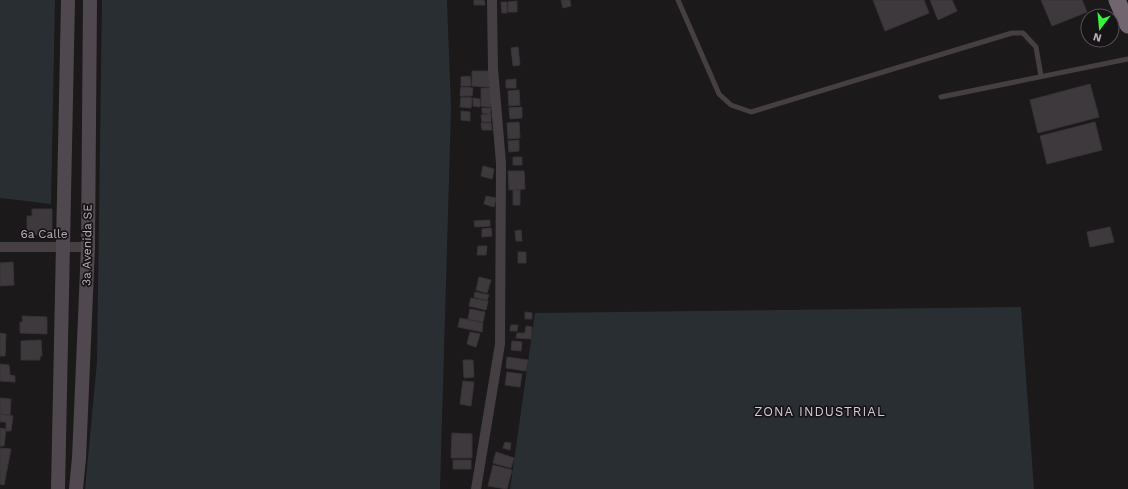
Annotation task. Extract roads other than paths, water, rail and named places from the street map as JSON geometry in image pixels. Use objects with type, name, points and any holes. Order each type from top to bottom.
[{"type":"highway","points":[[1117,0],[1128,26]]},
{"type":"street","points":[[58,489],[68,0]]},
{"type":"street","name":"3a Avenida SE","points":[[76,489],[79,458],[88,247],[90,0]]},
{"type":"street","points":[[476,489],[500,344],[501,163],[493,69],[492,0]]},
{"type":"street","name":"6a Calle","points":[[0,247],[88,247]]},
{"type":"lane","points":[[678,0],[719,94],[731,104],[751,112],[1012,33],[1023,33],[1036,47],[1041,76]]},
{"type":"lane","points":[[941,97],[1128,58]]},
{"type":"district","name":"ZONA INDUSTRIAL","points":[[820,411]]}]
